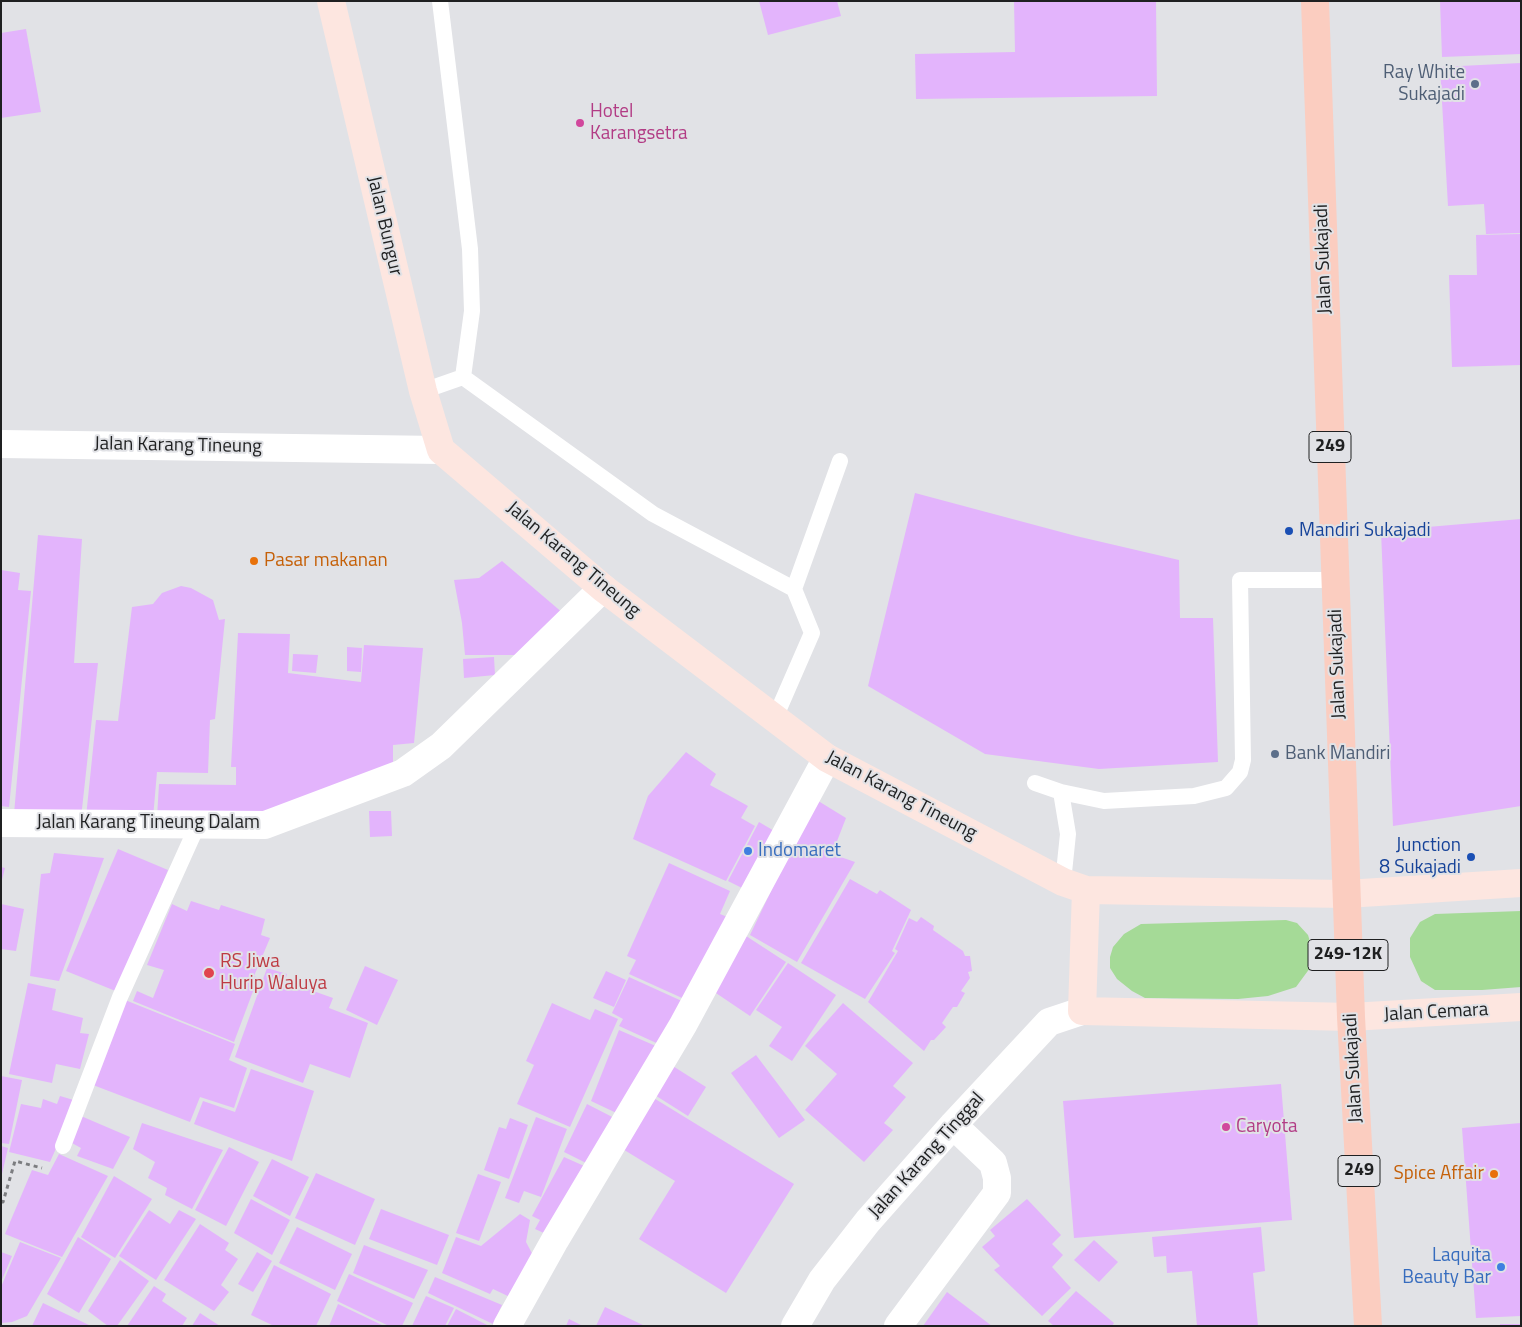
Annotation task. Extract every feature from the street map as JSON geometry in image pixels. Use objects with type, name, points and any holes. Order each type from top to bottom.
[{"type":"main road","name":"Jalan Sukajadi","points":[[1315,1],[1350,1017],[1368,1326]]},
{"type":"street","name":"Jalan Bungur","points":[[331,1],[423,391],[441,450]]},
{"type":"street","name":"Jalan Karang Tineung","points":[[1,444],[441,450],[603,588],[827,758],[1074,886],[1346,894]]},
{"type":"street","name":"Jalan Karang Tineung Dalam","points":[[1,823],[265,825],[403,773],[441,746],[603,588]]},
{"type":"street","points":[[507,1326],[555,1240],[683,1025],[827,758]]},
{"type":"street","points":[[1346,894],[1521,883]]},
{"type":"street","points":[[1074,886],[1082,1011],[1350,1017]]},
{"type":"street","name":"Jalan Cemara","points":[[1350,1017],[1521,1007]]},
{"type":"street","name":"Jalan Karang Tinggal","points":[[795,1326],[827,1273],[868,1221],[953,1125],[1049,1022],[1082,1011]]},
{"type":"street","points":[[898,1326],[997,1193],[997,1178],[993,1163],[953,1125]]},
{"type":"lane","points":[[440,1],[470,249],[472,311],[463,377]]},
{"type":"lane","points":[[423,391],[463,377]]},
{"type":"lane","points":[[463,377],[653,514],[794,589],[812,633],[775,718]]},
{"type":"lane","points":[[794,589],[840,461]]},
{"type":"lane","points":[[1036,783],[1061,792],[1104,800],[1194,796],[1226,788],[1240,772],[1243,760],[1240,580],[1335,580]]},
{"type":"lane","points":[[1061,792],[1074,886]]},
{"type":"lane","points":[[63,1146],[120,997],[198,824]]},
{"type":"path","points":[[1,1202],[3,1202],[15,1161],[48,1169],[57,1152],[63,1146]]},
{"type":"green space","points":[[1521,911],[1521,987],[1482,990],[1435,990],[1421,981],[1410,957],[1410,938],[1420,922],[1435,914]]},
{"type":"green space","points":[[1286,920],[1297,923],[1308,935],[1313,951],[1310,968],[1296,987],[1268,996],[1238,999],[1145,998],[1132,991],[1117,979],[1110,968],[1110,957],[1113,947],[1124,934],[1141,924]]},
{"type":"building","points":[[759,1],[837,1],[841,16],[768,35]]},
{"type":"building","points":[[1014,1],[1156,1],[1157,96],[916,99],[915,54],[1015,52]]},
{"type":"building","points":[[1440,1],[1521,1],[1521,54],[1442,57]]},
{"type":"building","points":[[26,29],[41,112],[1,118],[1,33]]},
{"type":"building","points":[[1521,63],[1521,233],[1486,234],[1484,204],[1448,206],[1440,67]]},
{"type":"building","points":[[1521,234],[1521,365],[1452,367],[1449,275],[1477,275],[1476,235]]},
{"type":"building","points":[[915,493],[1076,536],[1179,560],[1180,618],[1213,618],[1218,762],[1099,769],[985,754],[868,686]]},
{"type":"building","points":[[1521,519],[1521,806],[1393,826],[1381,531]]},
{"type":"building","points":[[38,535],[82,539],[74,663],[98,663],[81,818],[14,814]]},
{"type":"building","points":[[502,561],[564,614],[523,655],[465,655],[462,623],[454,580],[479,578]]},
{"type":"building","points":[[1,570],[20,573],[18,590],[31,591],[9,807],[1,806]]},
{"type":"building","points":[[181,586],[191,588],[213,600],[219,620],[225,619],[215,719],[210,720],[208,773],[157,772],[153,818],[86,817],[96,720],[118,721],[132,607],[153,604],[162,593]]},
{"type":"building","points":[[238,633],[290,634],[288,673],[361,682],[364,645],[423,648],[414,743],[393,745],[393,771],[263,820],[157,817],[159,784],[236,785],[236,767],[231,767]]},
{"type":"building","points":[[347,647],[362,648],[361,672],[347,671]]},
{"type":"building","points":[[293,654],[318,655],[316,673],[292,671]]},
{"type":"building","points":[[494,657],[495,675],[464,678],[463,659]]},
{"type":"building","points":[[686,752],[716,774],[710,785],[748,806],[741,818],[755,826],[726,881],[633,839],[648,796]]},
{"type":"building","points":[[815,799],[846,818],[832,854],[855,862],[797,962],[750,935]]},
{"type":"building","points":[[369,811],[391,811],[392,836],[370,837]]},
{"type":"building","points":[[759,822],[776,832],[746,890],[728,881]]},
{"type":"building","points":[[118,849],[168,870],[118,992],[66,971]]},
{"type":"building","points":[[54,853],[104,858],[59,981],[30,976],[41,874],[50,873]]},
{"type":"building","points":[[669,863],[730,891],[720,914],[730,918],[691,1002],[629,974],[636,960],[627,956]]},
{"type":"building","points":[[1,867],[5,868],[2,880],[1,880]]},
{"type":"building","points":[[850,879],[877,894],[880,890],[911,910],[892,951],[895,953],[865,999],[801,963]]},
{"type":"building","name":"RS Jiwa Hurip Waluya","points":[[191,901],[219,910],[221,905],[265,919],[261,935],[270,938],[254,976],[258,978],[234,1042],[133,1001],[137,991],[153,998],[164,970],[147,965],[172,904],[187,911]]},
{"type":"building","points":[[1,904],[24,909],[16,951],[1,949]]},
{"type":"building","points":[[921,917],[934,926],[933,930],[963,951],[965,956],[970,956],[972,971],[968,972],[970,978],[961,991],[965,993],[957,1007],[953,1007],[942,1023],[946,1027],[934,1040],[931,1040],[924,1051],[868,1002],[898,951],[895,949],[909,918],[917,922]]},
{"type":"building","points":[[743,934],[786,962],[750,1016],[707,987]]},
{"type":"building","points":[[788,963],[836,995],[792,1061],[769,1046],[782,1027],[756,1010]]},
{"type":"building","points":[[365,966],[398,980],[377,1025],[346,1010]]},
{"type":"building","points":[[267,968],[287,974],[285,981],[333,998],[329,1008],[368,1023],[350,1078],[310,1064],[303,1083],[235,1057]]},
{"type":"building","points":[[606,971],[626,980],[614,1007],[593,998]]},
{"type":"building","points":[[629,977],[684,1002],[663,1046],[619,1026],[623,1019],[612,1013]]},
{"type":"building","points":[[28,983],[56,989],[52,1010],[83,1018],[80,1033],[89,1034],[80,1069],[56,1064],[52,1083],[9,1074]]},
{"type":"building","points":[[125,1000],[235,1044],[229,1060],[247,1068],[234,1108],[200,1097],[190,1122],[93,1085]]},
{"type":"building","points":[[552,1003],[590,1020],[595,1009],[618,1019],[570,1127],[517,1104],[534,1065],[526,1061]]},
{"type":"building","points":[[843,1003],[913,1063],[893,1086],[906,1097],[884,1123],[893,1130],[864,1162],[805,1110],[837,1074],[805,1046]]},
{"type":"building","points":[[619,1030],[665,1050],[627,1118],[591,1101]]},
{"type":"building","points":[[756,1055],[805,1120],[779,1138],[731,1073]]},
{"type":"building","points":[[668,1063],[706,1087],[688,1116],[650,1092]]},
{"type":"building","points":[[251,1069],[314,1091],[292,1161],[194,1124],[203,1101],[235,1112]]},
{"type":"building","points":[[1,1076],[22,1080],[9,1144],[1,1143]]},
{"type":"building","points":[[1281,1084],[1292,1220],[1074,1238],[1063,1101]]},
{"type":"building","points":[[60,1096],[77,1101],[50,1162],[9,1152],[21,1104],[41,1108],[43,1099],[57,1104]]},
{"type":"building","points":[[652,1097],[794,1184],[726,1293],[639,1239],[675,1181],[621,1148]]},
{"type":"building","points":[[587,1104],[622,1122],[596,1168],[564,1152]]},
{"type":"building","points":[[81,1116],[130,1137],[113,1169],[77,1156],[81,1148],[70,1142]]},
{"type":"building","points":[[536,1117],[567,1129],[541,1197],[524,1191],[519,1203],[505,1198]]},
{"type":"building","points":[[510,1118],[528,1125],[509,1179],[484,1170],[499,1127],[506,1129]]},
{"type":"building","points":[[142,1123],[223,1150],[192,1209],[165,1195],[167,1188],[148,1178],[155,1162],[133,1149]]},
{"type":"building","points":[[1521,1123],[1521,1316],[1476,1318],[1462,1128]]},
{"type":"building","points":[[1,1146],[8,1148],[2,1174],[1,1174]]},
{"type":"building","points":[[229,1147],[259,1162],[226,1226],[195,1210]]},
{"type":"building","points":[[59,1154],[108,1176],[62,1257],[5,1234],[32,1170],[48,1175]]},
{"type":"building","points":[[564,1157],[591,1169],[555,1238],[535,1229],[540,1220],[532,1216]]},
{"type":"building","points":[[272,1159],[309,1177],[290,1216],[253,1196]]},
{"type":"building","points":[[316,1173],[375,1199],[355,1245],[295,1218]]},
{"type":"building","points":[[478,1174],[501,1182],[479,1241],[456,1233]]},
{"type":"building","points":[[114,1176],[152,1199],[115,1258],[81,1237]]},
{"type":"building","points":[[251,1199],[290,1220],[272,1255],[234,1233]]},
{"type":"building","points":[[1027,1199],[1061,1235],[1052,1244],[1063,1255],[1052,1267],[1071,1288],[1042,1316],[994,1270],[1000,1266],[982,1247],[995,1236],[990,1230]]},
{"type":"building","points":[[381,1209],[449,1235],[437,1265],[369,1239]]},
{"type":"building","points":[[149,1210],[170,1224],[179,1210],[196,1219],[156,1280],[119,1256]]},
{"type":"building","points":[[520,1214],[530,1220],[526,1242],[536,1261],[512,1298],[493,1289],[490,1294],[442,1273],[456,1237],[481,1246]]},
{"type":"building","points":[[200,1224],[229,1243],[225,1250],[238,1259],[221,1285],[229,1292],[214,1311],[164,1280]]},
{"type":"building","points":[[297,1227],[352,1254],[335,1290],[279,1263]]},
{"type":"building","points":[[1261,1227],[1265,1271],[1253,1273],[1258,1326],[1197,1326],[1192,1271],[1167,1273],[1166,1256],[1154,1257],[1152,1237]]},
{"type":"building","points":[[78,1237],[111,1259],[79,1313],[47,1294]]},
{"type":"building","points":[[1094,1240],[1118,1262],[1099,1282],[1074,1260]]},
{"type":"building","points":[[20,1242],[61,1258],[27,1316],[12,1322],[1,1323],[1,1287]]},
{"type":"building","points":[[364,1245],[428,1270],[414,1299],[353,1273]]},
{"type":"building","points":[[1,1252],[12,1256],[1,1282]]},
{"type":"building","points":[[257,1252],[272,1261],[253,1292],[238,1284]]},
{"type":"building","points":[[120,1260],[149,1281],[117,1326],[108,1326],[88,1311]]},
{"type":"building","points":[[274,1265],[331,1294],[316,1326],[274,1326],[251,1315]]},
{"type":"building","points":[[349,1274],[413,1303],[402,1326],[389,1326],[337,1301]]},
{"type":"building","points":[[435,1277],[502,1305],[493,1324],[428,1293]]},
{"type":"building","points":[[154,1286],[166,1294],[162,1301],[187,1318],[182,1326],[127,1326]]},
{"type":"building","points":[[1076,1291],[1114,1323],[1112,1326],[1054,1326],[1048,1321]]},
{"type":"building","points":[[947,1292],[992,1326],[923,1326]]},
{"type":"building","points":[[426,1296],[454,1308],[445,1326],[412,1326]]},
{"type":"building","points":[[43,1303],[91,1326],[32,1326]]},
{"type":"building","points":[[338,1304],[384,1326],[329,1326]]},
{"type":"building","points":[[605,1307],[645,1326],[596,1326]]},
{"type":"building","points":[[456,1309],[489,1326],[447,1326]]},
{"type":"building","points":[[200,1313],[220,1326],[192,1326]]},
{"type":"building","points":[[569,1319],[583,1326],[566,1326]]},
{"type":"building","points":[[1500,1324],[1521,1324],[1521,1326],[1500,1326]]},
{"type":"place","name":"Ray White Sukajadi","points":[[1475,84]]},
{"type":"place","name":"Hotel Karangsetra","points":[[580,123]]},
{"type":"place","name":"Mandiri Sukajadi","points":[[1289,531]]},
{"type":"place","name":"Pasar makanan","points":[[254,561]]},
{"type":"place","name":"Bank Mandiri","points":[[1275,754]]},
{"type":"place","name":"Indomaret","points":[[748,851]]},
{"type":"place","name":"Junction 8 Sukajadi","points":[[1471,857]]},
{"type":"place","name":"RS Jiwa Hurip Waluya","points":[[209,973]]},
{"type":"place","name":"Caryota","points":[[1226,1127]]},
{"type":"place","name":"Spice Affair","points":[[1494,1174]]},
{"type":"place","name":"Laquita Beauty Bar","points":[[1501,1267]]}]
